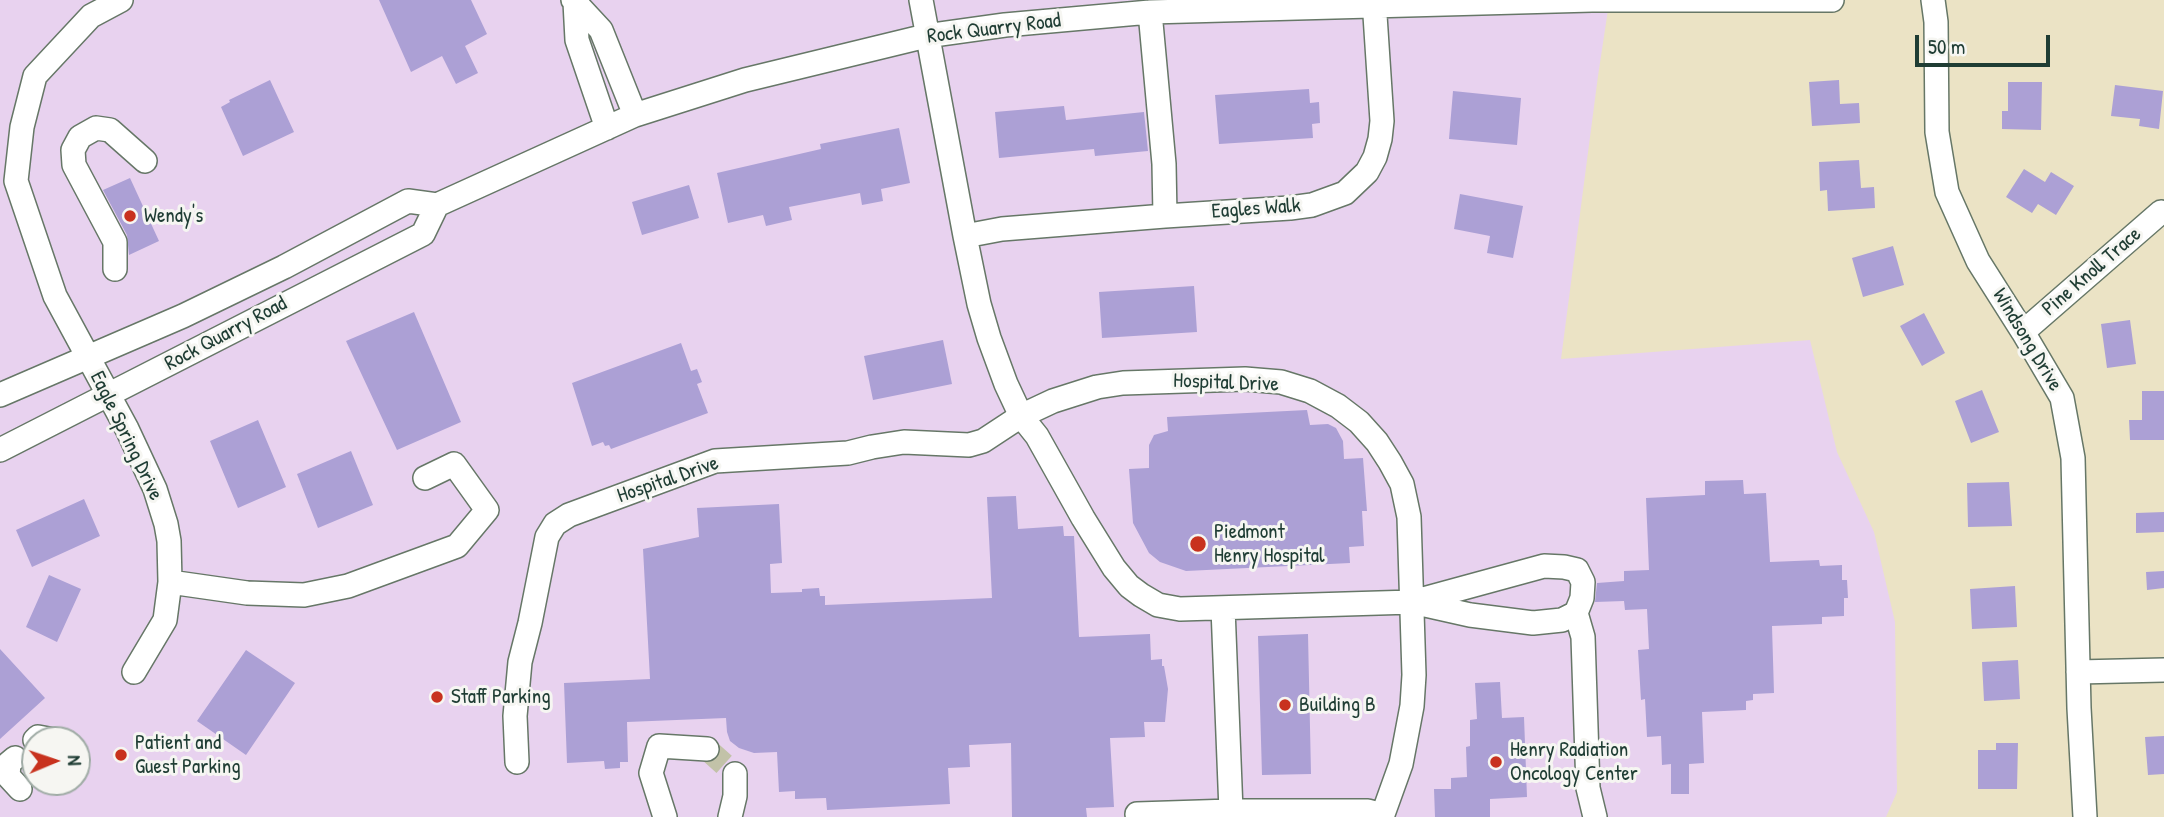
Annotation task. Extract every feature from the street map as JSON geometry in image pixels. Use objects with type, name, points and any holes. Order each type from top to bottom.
[{"type":"street","points":[[8,180],[17,157],[35,76],[91,16],[121,0]]},
{"type":"street","points":[[921,0],[965,236],[989,338],[1021,416],[1037,436],[1102,548],[1129,586],[1158,605],[1180,609],[1412,602],[1544,566],[1577,570],[1583,582],[1582,598],[1576,613],[1583,638],[1588,788],[1595,817]]},
{"type":"street","name":"Rock Quarry Road","points":[[0,395],[183,316],[284,267],[408,201],[437,205],[635,115],[745,80],[926,36],[1005,25],[1150,12],[1374,2],[1832,0]]},
{"type":"street","name":"Windsong Drive","points":[[1933,0],[1936,22],[1937,132],[1947,192],[1978,261],[2062,398],[2073,458],[2078,672],[2085,817]]},
{"type":"street","points":[[574,1],[601,30],[635,115]]},
{"type":"street","points":[[574,1],[577,40],[607,128]]},
{"type":"street","name":"Eagles Walk","points":[[965,236],[1002,229],[1301,207],[1331,199],[1351,189],[1371,165],[1381,131],[1374,2]]},
{"type":"street","points":[[1150,12],[1164,163],[1165,216]]},
{"type":"street","points":[[114,269],[115,242],[74,165],[73,150],[80,137],[96,128],[110,130],[145,161]]},
{"type":"street","name":"Eagle Spring Drive","points":[[8,180],[55,296],[127,429],[155,489],[169,541],[170,582],[165,620],[134,672]]},
{"type":"street","name":"Rock Quarry Road","points":[[0,450],[423,234],[437,205]]},
{"type":"street","name":"Pine Knoll Trace","points":[[2023,332],[2161,212]]},
{"type":"street","name":"Hospital Drive","points":[[517,762],[515,716],[520,662],[547,537],[555,524],[569,515],[715,461],[848,453],[904,442],[969,445],[984,441],[1021,416],[1075,393],[1123,383],[1245,379],[1281,382],[1310,391],[1339,406],[1359,422],[1377,442],[1402,484],[1409,517],[1414,676],[1412,706],[1401,764],[1382,816]]},
{"type":"street","points":[[170,582],[247,593],[304,595],[348,586],[457,546],[487,510],[454,464],[425,478]]},
{"type":"street","points":[[1412,602],[1470,615],[1533,623],[1562,620],[1576,613]]},
{"type":"street","points":[[1223,608],[1231,811]]},
{"type":"street","points":[[2078,672],[2164,670]]},
{"type":"street","points":[[665,817],[651,773],[659,746],[707,749]]},
{"type":"street","points":[[15,758],[9,763],[8,776],[20,789]]},
{"type":"street","points":[[730,817],[735,796],[735,774]]},
{"type":"street","points":[[1137,814],[1368,811],[1382,816]]},
{"type":"shaded area","points":[[0,0],[1681,0],[1609,3],[1561,359],[1810,340],[1837,452],[1874,532],[1895,622],[1897,792],[1886,817],[0,817]]},
{"type":"building","points":[[379,0],[471,0],[487,34],[465,46],[478,73],[456,84],[442,56],[411,72]]},
{"type":"building","points":[[270,80],[294,132],[243,156],[221,107],[230,102],[229,100]]},
{"type":"building","points":[[1839,80],[1840,104],[1859,103],[1860,123],[1812,126],[1809,82]]},
{"type":"building","points":[[2008,82],[2042,82],[2041,130],[2002,129],[2002,111],[2008,111]]},
{"type":"building","points":[[2115,85],[2163,91],[2159,129],[2139,126],[2140,119],[2111,116]]},
{"type":"building","points":[[1309,89],[1310,103],[1319,102],[1320,123],[1312,124],[1313,138],[1219,144],[1215,95]]},
{"type":"building","points":[[1453,91],[1521,98],[1517,145],[1449,139]]},
{"type":"building","points":[[1064,106],[1066,120],[1144,112],[1148,151],[1095,156],[1094,149],[999,158],[995,112]]},
{"type":"building","points":[[899,128],[910,183],[881,189],[883,201],[862,205],[860,193],[789,207],[792,220],[766,226],[763,215],[728,223],[717,173],[821,149],[820,144]]},
{"type":"building","points":[[1859,160],[1861,188],[1874,187],[1875,208],[1828,211],[1827,190],[1820,191],[1819,162]]},
{"type":"building","points":[[2024,169],[2045,182],[2051,172],[2074,186],[2056,215],[2038,204],[2032,213],[2006,197]]},
{"type":"building","name":"Wendy's","points":[[130,178],[159,241],[129,255],[127,235],[103,190]]},
{"type":"building","points":[[689,185],[699,218],[642,235],[632,202]]},
{"type":"building","points":[[1460,194],[1523,206],[1513,258],[1487,253],[1490,236],[1454,229]]},
{"type":"building","points":[[1893,246],[1904,285],[1863,297],[1852,258]]},
{"type":"building","points":[[1194,286],[1197,332],[1102,338],[1099,292]]},
{"type":"building","points":[[414,312],[461,422],[397,450],[346,341]]},
{"type":"building","points":[[1924,313],[1945,353],[1922,366],[1900,326]]},
{"type":"building","points":[[2130,320],[2136,364],[2107,368],[2101,324]]},
{"type":"building","points":[[943,340],[952,384],[873,400],[864,356]]},
{"type":"building","points":[[681,343],[691,371],[697,369],[702,382],[697,384],[708,413],[611,449],[603,442],[592,446],[572,383]]},
{"type":"building","points":[[1982,390],[1999,432],[1971,443],[1955,401]]},
{"type":"building","points":[[2142,391],[2164,391],[2164,440],[2130,440],[2129,420],[2142,420]]},
{"type":"building","points":[[1307,410],[1310,425],[1328,424],[1336,428],[1343,441],[1344,459],[1363,458],[1367,511],[1362,511],[1364,546],[1349,547],[1350,563],[1186,571],[1160,562],[1149,553],[1133,523],[1129,469],[1149,468],[1149,445],[1154,435],[1168,431],[1167,417]]},
{"type":"building","points":[[258,420],[286,487],[238,508],[210,441]]},
{"type":"building","points":[[351,451],[373,505],[318,528],[297,474]]},
{"type":"building","points":[[1743,480],[1744,494],[1766,493],[1770,562],[1819,560],[1820,566],[1842,565],[1842,580],[1847,580],[1848,598],[1844,598],[1844,616],[1822,617],[1822,624],[1772,626],[1774,693],[1753,694],[1753,700],[1746,701],[1746,710],[1702,712],[1704,763],[1689,764],[1689,794],[1671,794],[1671,764],[1662,765],[1661,736],[1647,737],[1645,699],[1641,700],[1638,650],[1649,649],[1647,609],[1625,610],[1624,601],[1595,602],[1597,583],[1624,581],[1624,571],[1649,570],[1646,498],[1705,495],[1705,481]]},
{"type":"building","points":[[2009,482],[2012,526],[1968,527],[1967,483]]},
{"type":"building","points":[[1016,496],[1018,529],[1063,526],[1064,536],[1074,536],[1079,637],[1150,634],[1151,660],[1162,659],[1168,689],[1165,722],[1144,722],[1145,737],[1110,738],[1114,807],[1086,808],[1087,817],[1012,817],[1011,743],[969,745],[970,767],[948,768],[950,804],[827,810],[826,798],[795,799],[795,791],[779,792],[777,752],[754,753],[739,748],[730,741],[726,718],[627,722],[628,762],[620,762],[620,768],[605,769],[604,761],[567,763],[564,683],[650,679],[643,549],[699,537],[697,508],[779,504],[782,563],[770,564],[771,593],[802,592],[802,589],[819,588],[820,596],[825,596],[825,605],[992,598],[987,497]]},
{"type":"building","points":[[84,499],[100,536],[32,567],[16,530]]},
{"type":"building","points":[[2164,512],[2164,532],[2136,533],[2136,513]]},
{"type":"building","points":[[2164,571],[2164,588],[2147,590],[2146,572]]},
{"type":"building","points":[[49,575],[81,589],[57,642],[26,627]]},
{"type":"building","points":[[2015,586],[2017,627],[1972,629],[1970,589]]},
{"type":"building","name":"Building B","points":[[1308,634],[1311,774],[1262,775],[1258,636]]},
{"type":"building","points":[[0,649],[45,698],[0,739]]},
{"type":"building","points":[[246,650],[295,683],[246,755],[197,721]]},
{"type":"building","points":[[2018,660],[2020,699],[1984,701],[1982,662]]},
{"type":"building","name":"Henry Radiation Oncology Center","points":[[1500,682],[1502,718],[1524,717],[1527,797],[1490,799],[1490,817],[1435,817],[1434,789],[1451,789],[1451,778],[1467,777],[1466,747],[1470,746],[1470,720],[1477,719],[1475,683]]},
{"type":"building","points":[[2164,736],[2164,774],[2148,775],[2145,737]]},
{"type":"building","points":[[1996,743],[2018,743],[2017,789],[1978,789],[1978,750],[1996,750]]},
{"type":"tunnel","points":[[707,749],[735,774]]},
{"type":"place","name":"Wendy's","points":[[130,216]]},
{"type":"place","name":"Piedmont Henry Hospital","points":[[1198,544]]},
{"type":"place","name":"Staff Parking","points":[[437,697]]},
{"type":"place","name":"Building B","points":[[1285,705]]},
{"type":"place","name":"Patient and Guest Parking","points":[[121,755]]},
{"type":"place","name":"Henry Radiation Oncology Center","points":[[1496,762]]}]
